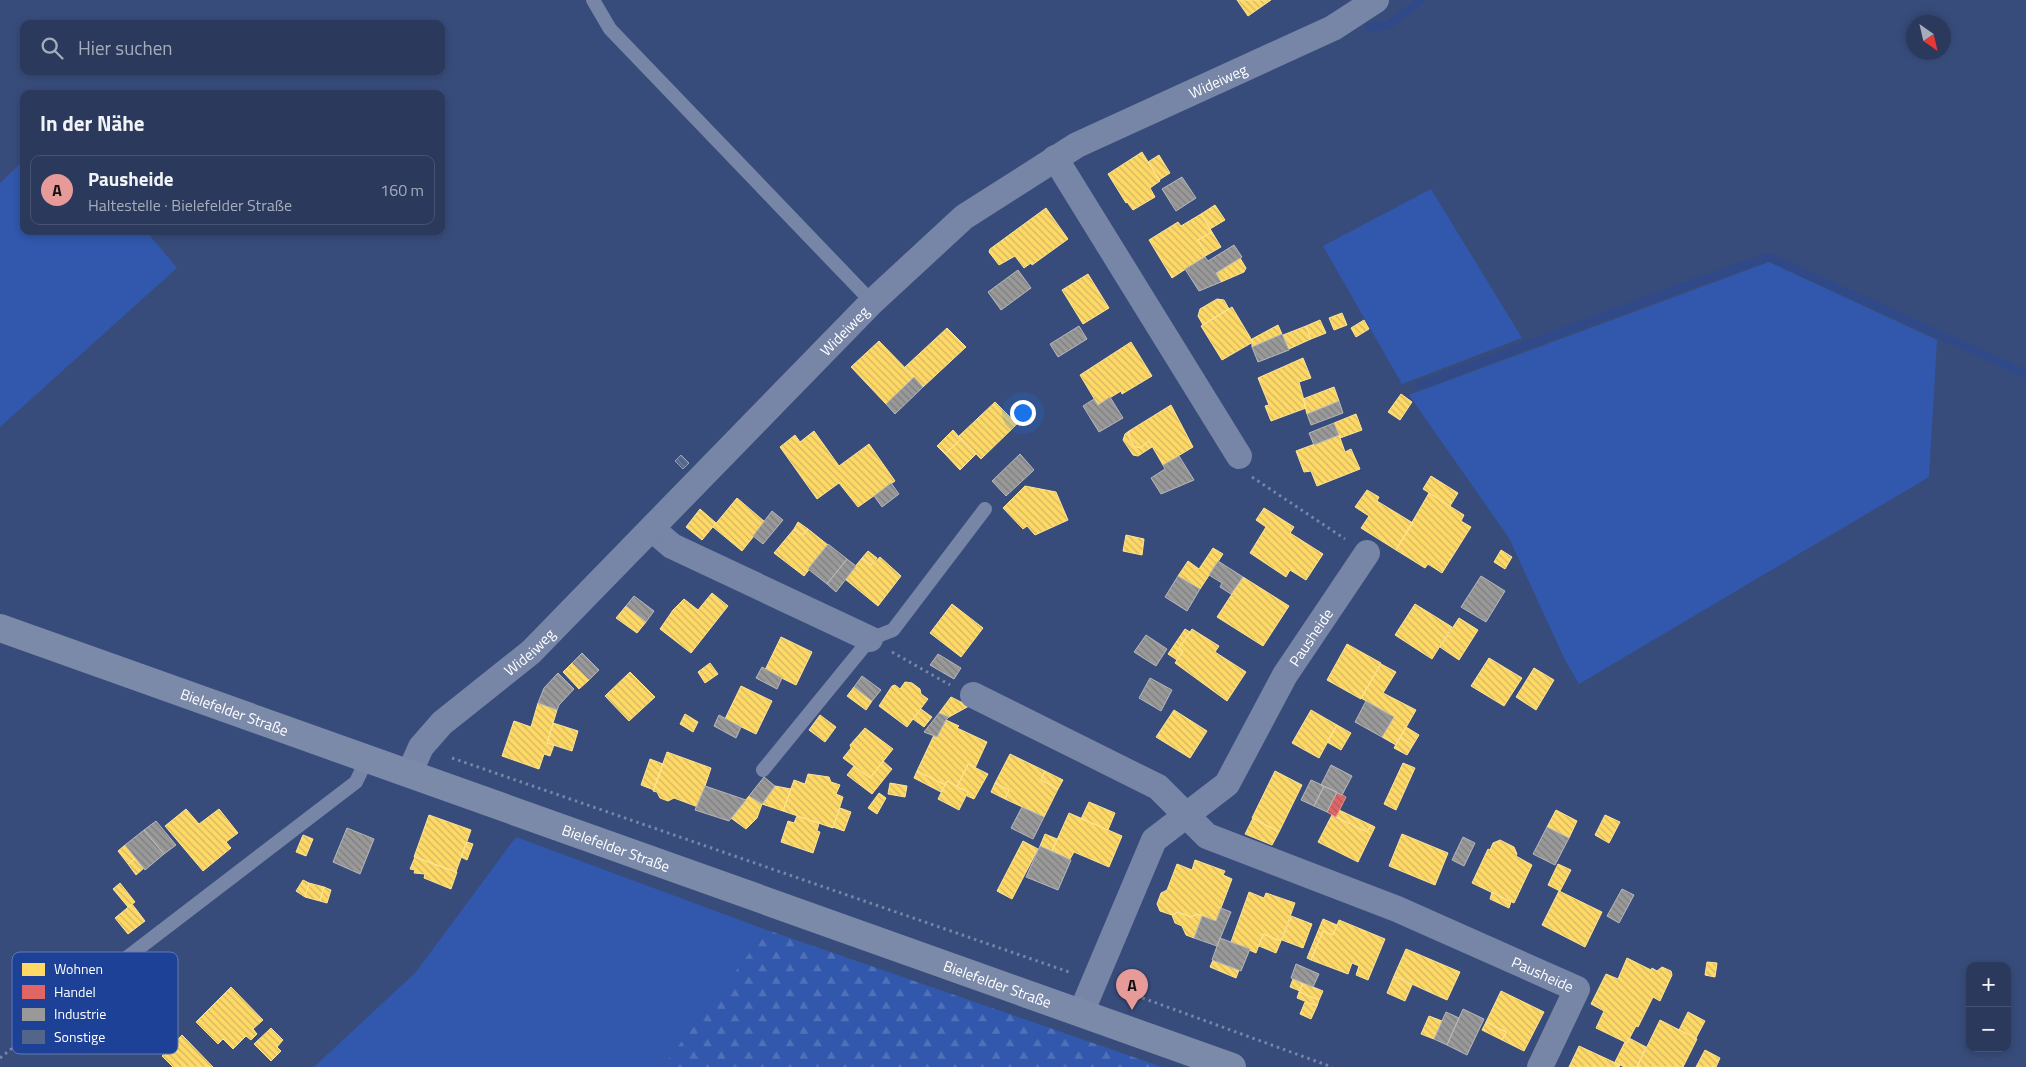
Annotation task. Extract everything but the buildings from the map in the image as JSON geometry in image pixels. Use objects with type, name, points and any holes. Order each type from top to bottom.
[{"type":"main road","name":"Bielefelder Straße","points":[[0,628],[1232,1067]]},
{"type":"street","name":"Wideiweg","points":[[409,774],[421,747],[442,723],[531,652],[872,302],[964,217],[1077,144],[1333,28],[1376,0]]},
{"type":"street","points":[[1056,158],[1239,456]]},
{"type":"street","points":[[652,529],[672,546],[870,639]]},
{"type":"street","name":"Pausheide","points":[[1081,1013],[1154,840],[1185,814],[1227,784],[1285,675],[1367,553]]},
{"type":"street","name":"Pausheide","points":[[973,695],[1158,787],[1206,836],[1397,909],[1577,990],[1540,1067]]},
{"type":"lane","points":[[593,0],[610,29],[872,302]]},
{"type":"lane","points":[[763,770],[870,639],[893,630],[985,509]]},
{"type":"lane","points":[[134,952],[356,782],[367,759]]},
{"type":"path","points":[[1239,456],[1249,475],[1367,553]]},
{"type":"path","points":[[870,639],[952,687],[973,695]]},
{"type":"path","points":[[421,747],[1094,981],[1332,1067]]},
{"type":"path","points":[[0,1058],[12,1048]]},
{"type":"green space","points":[[20,164],[20,235],[149,235],[177,268],[0,427],[0,183]]},
{"type":"green space","points":[[1431,189],[1522,338],[1402,384],[1323,246]]},
{"type":"green space","points":[[1769,262],[1937,340],[1929,477],[1579,684],[1565,660],[1509,538],[1409,395]]},
{"type":"green space","points":[[516,837],[767,930],[662,1067],[314,1067],[416,972]]},
{"type":"green space","points":[[767,930],[1162,1067],[662,1067]]},
{"type":"waterway","points":[[1369,27],[1387,26],[1421,0]]},
{"type":"waterway","points":[[1420,385],[1693,283],[1769,257],[2026,374]]},
{"type":"place","name":"Pausheide","points":[[1132,1010]]}]
